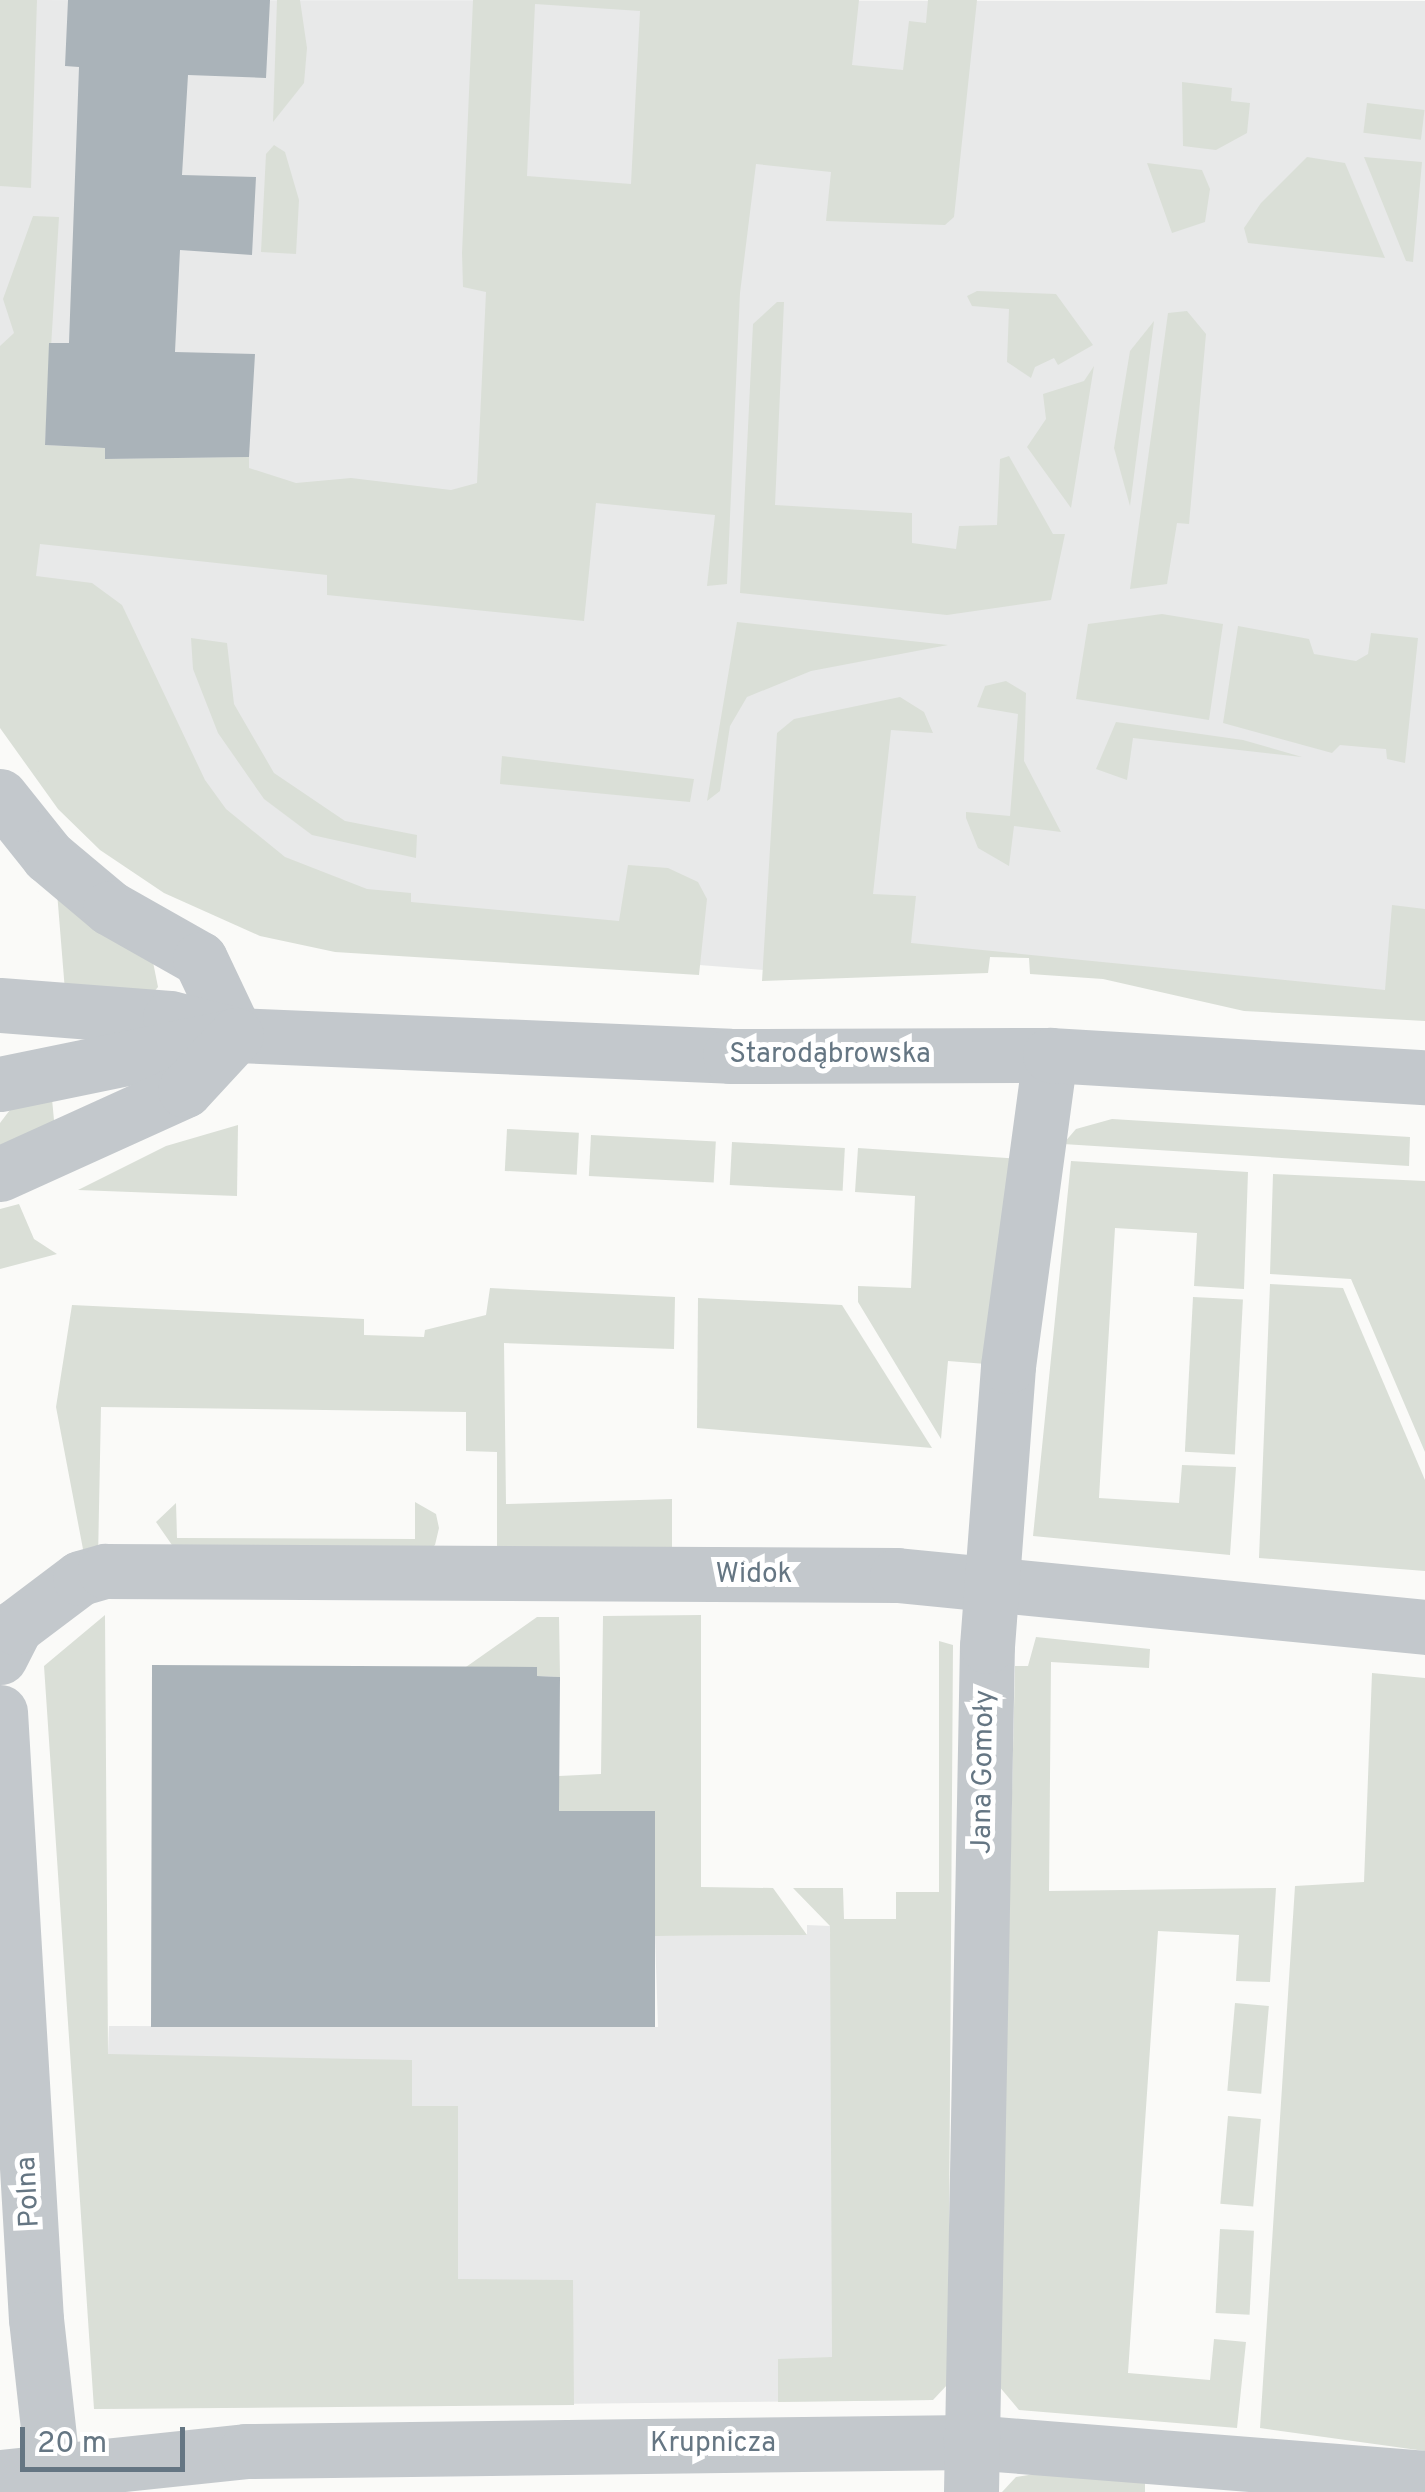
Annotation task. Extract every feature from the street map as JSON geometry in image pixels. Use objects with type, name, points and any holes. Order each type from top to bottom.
[{"type":"street","points":[[0,796],[48,856],[110,908],[200,960],[236,1035],[184,1090],[0,1174]]},
{"type":"street","name":"Starodąbrowska","points":[[0,1005],[170,1018],[236,1035],[730,1056],[1050,1056],[1425,1077]]},
{"type":"street","points":[[0,1019],[0,1068]]},
{"type":"street","name":"Starodąbrowska","points":[[0,1084],[236,1035]]},
{"type":"street","name":"Jana Gomoły","points":[[971,2467],[993,1580],[1008,1366],[1050,1056]]},
{"type":"street","name":"Widok","points":[[0,1657],[15,1628],[80,1578],[105,1571],[993,1580],[1425,1627]]},
{"type":"street","name":"Polna","points":[[0,1712],[6,1909],[54,2481]]},
{"type":"street","name":"Krupnicza","points":[[0,2477],[54,2481],[354,2447],[1425,2478]]},
{"type":"shaded area","points":[[0,0],[1425,1],[1425,1004],[992,952],[972,966],[840,976],[260,931],[0,520]]},
{"type":"shaded area","points":[[0,0],[37,0],[31,188],[0,186]]},
{"type":"shaded area","points":[[277,0],[300,0],[307,48],[304,83],[273,122]]},
{"type":"shaded area","points":[[473,0],[859,0],[852,65],[903,70],[909,21],[926,23],[928,0],[977,0],[954,217],[945,225],[826,221],[831,172],[756,164],[740,293],[727,584],[707,586],[715,515],[596,503],[584,621],[327,595],[327,575],[40,544],[36,576],[92,583],[122,605],[205,780],[226,809],[285,857],[367,889],[411,893],[411,902],[619,921],[628,865],[668,868],[698,882],[707,899],[699,975],[335,952],[260,936],[164,893],[100,850],[58,809],[0,728],[0,346],[14,333],[3,299],[33,216],[59,217],[45,445],[105,448],[105,459],[249,457],[249,468],[296,483],[351,478],[451,490],[477,483],[486,292],[463,287]],"holes":[[[535,4],[640,11],[631,184],[527,176]]]},
{"type":"shaded area","points":[[1182,82],[1232,88],[1231,101],[1250,103],[1247,133],[1216,150],[1183,146]]},
{"type":"shaded area","points":[[1367,103],[1425,110],[1421,140],[1363,133]]},
{"type":"shaded area","points":[[274,145],[285,152],[299,200],[296,254],[261,252],[266,154]]},
{"type":"shaded area","points":[[1307,157],[1345,163],[1385,258],[1248,243],[1244,228],[1261,203]]},
{"type":"shaded area","points":[[1364,157],[1422,162],[1413,262],[1406,261]]},
{"type":"shaded area","points":[[1147,163],[1202,170],[1210,189],[1205,222],[1172,233]]},
{"type":"shaded area","points":[[977,291],[1056,294],[1093,345],[1058,365],[1054,358],[1035,367],[1031,378],[1007,362],[1009,309],[972,306],[967,296]]},
{"type":"shaded area","points":[[777,302],[784,302],[775,505],[912,513],[912,543],[956,549],[959,526],[997,525],[1000,459],[1009,456],[1053,534],[1065,534],[1051,600],[947,615],[740,593],[753,324]]},
{"type":"shaded area","points":[[1187,311],[1206,334],[1189,524],[1177,523],[1167,584],[1130,589],[1168,313]]},
{"type":"shaded area","points":[[1154,321],[1130,506],[1114,448],[1130,351]]},
{"type":"shaded area","points":[[1094,366],[1071,508],[1027,447],[1046,419],[1043,394],[1084,381]]},
{"type":"shaded area","points":[[1162,614],[1223,624],[1209,720],[1076,699],[1088,624]]},
{"type":"shaded area","points":[[737,622],[948,645],[811,671],[747,697],[730,726],[720,791],[707,801]]},
{"type":"shaded area","points":[[1238,626],[1309,639],[1314,654],[1356,661],[1368,654],[1371,633],[1418,638],[1405,763],[1387,759],[1386,749],[1340,745],[1332,753],[1223,723]]},
{"type":"shaded area","points":[[191,638],[227,643],[234,704],[274,773],[345,821],[417,835],[416,858],[312,835],[264,799],[218,733],[193,669]]},
{"type":"shaded area","points":[[1006,681],[1026,693],[1024,761],[1061,832],[1014,826],[1009,866],[978,848],[966,818],[966,812],[1010,816],[1018,714],[977,707],[985,686]]},
{"type":"shaded area","points":[[900,697],[924,712],[933,733],[891,730],[873,894],[916,896],[911,943],[1385,990],[1392,905],[1425,909],[1425,1021],[1244,1011],[1103,979],[1030,974],[1029,958],[990,957],[988,973],[762,981],[777,733],[794,719]]},
{"type":"shaded area","points":[[1116,722],[1243,740],[1302,757],[1133,738],[1127,780],[1096,769]]},
{"type":"shaded area","points":[[502,756],[694,779],[690,802],[500,784]]},
{"type":"shaded area","points":[[57,892],[152,957],[158,987],[148,999],[65,991]]},
{"type":"shaded area","points":[[51,1088],[55,1131],[0,1156],[0,1123],[19,1098]]},
{"type":"shaded area","points":[[1112,1119],[1410,1137],[1409,1166],[1063,1144],[1076,1129]]},
{"type":"shaded area","points":[[238,1125],[237,1196],[78,1190],[166,1146]]},
{"type":"shaded area","points":[[507,1129],[579,1133],[577,1175],[505,1171]]},
{"type":"shaded area","points":[[591,1135],[716,1142],[714,1182],[589,1176]]},
{"type":"shaded area","points":[[732,1142],[845,1148],[843,1191],[730,1185]]},
{"type":"shaded area","points":[[858,1148],[1020,1159],[999,1365],[948,1361],[941,1439],[858,1302],[858,1286],[911,1288],[915,1196],[855,1192]]},
{"type":"shaded area","points":[[1071,1161],[1248,1172],[1244,1289],[1194,1286],[1197,1233],[1115,1228],[1099,1498],[1179,1503],[1182,1465],[1236,1467],[1230,1555],[1033,1536]]},
{"type":"shaded area","points":[[1273,1174],[1425,1181],[1425,1452],[1351,1279],[1270,1274]]},
{"type":"shaded area","points":[[19,1204],[34,1239],[57,1254],[0,1269],[0,1209]]},
{"type":"shaded area","points":[[1270,1284],[1343,1288],[1425,1480],[1425,1571],[1259,1558]]},
{"type":"shaded area","points":[[490,1288],[675,1297],[674,1349],[504,1343],[506,1504],[672,1499],[672,1559],[497,1560],[497,1452],[466,1451],[466,1412],[101,1407],[98,1559],[86,1565],[56,1407],[72,1305],[364,1319],[364,1335],[424,1337],[425,1330],[486,1315]]},
{"type":"shaded area","points":[[1193,1297],[1243,1300],[1235,1454],[1185,1452]]},
{"type":"shaded area","points":[[698,1298],[842,1305],[932,1448],[697,1428]]},
{"type":"shaded area","points":[[415,1502],[436,1514],[439,1528],[435,1545],[417,1560],[181,1558],[156,1522],[176,1503],[177,1538],[415,1539]]},
{"type":"shaded area","points":[[105,1615],[108,2054],[412,2060],[412,2106],[458,2106],[458,2279],[573,2280],[574,2405],[94,2409],[44,1666]]},
{"type":"shaded area","points":[[701,1615],[701,1887],[773,1888],[807,1935],[655,1936],[655,1817],[559,1811],[559,1776],[601,1774],[603,1616]]},
{"type":"shaded area","points":[[537,1617],[559,1617],[560,1677],[537,1676],[536,1667],[466,1667]]},
{"type":"shaded area","points":[[1036,1637],[1150,1649],[1149,1668],[1051,1662],[1049,1891],[1276,1888],[1270,1982],[1236,1981],[1239,1935],[1158,1931],[1128,2373],[1210,2380],[1214,2339],[1246,2342],[1237,2428],[1019,2410],[998,2385],[1015,1666],[1028,1666]]},
{"type":"shaded area","points":[[939,1641],[953,1645],[948,2384],[933,2400],[778,2402],[778,2359],[832,2357],[830,1926],[793,1888],[843,1888],[844,1919],[896,1919],[896,1892],[939,1892]]},
{"type":"shaded area","points":[[1372,1673],[1425,1678],[1425,2451],[1260,2428],[1295,1886],[1364,1882]]},
{"type":"shaded area","points":[[807,1925],[830,1926],[933,2400],[94,2409],[109,2026],[658,2027],[655,1936],[807,1935]]},
{"type":"shaded area","points":[[1235,2003],[1269,2006],[1261,2094],[1227,2091]]},
{"type":"shaded area","points":[[1228,2116],[1261,2119],[1253,2207],[1220,2204]]},
{"type":"shaded area","points":[[1220,2229],[1254,2231],[1250,2315],[1216,2313]]},
{"type":"shaded area","points":[[1041,2473],[1145,2481],[1145,2492],[1002,2492],[1016,2477]]},
{"type":"building","points":[[68,0],[270,0],[266,78],[188,75],[182,175],[256,177],[252,255],[180,250],[175,352],[255,354],[249,457],[105,459],[105,448],[45,445],[49,343],[69,343],[79,67],[65,66]]},
{"type":"building","points":[[152,1665],[537,1667],[537,1676],[560,1677],[559,1811],[655,1811],[655,2027],[151,2027]]}]
